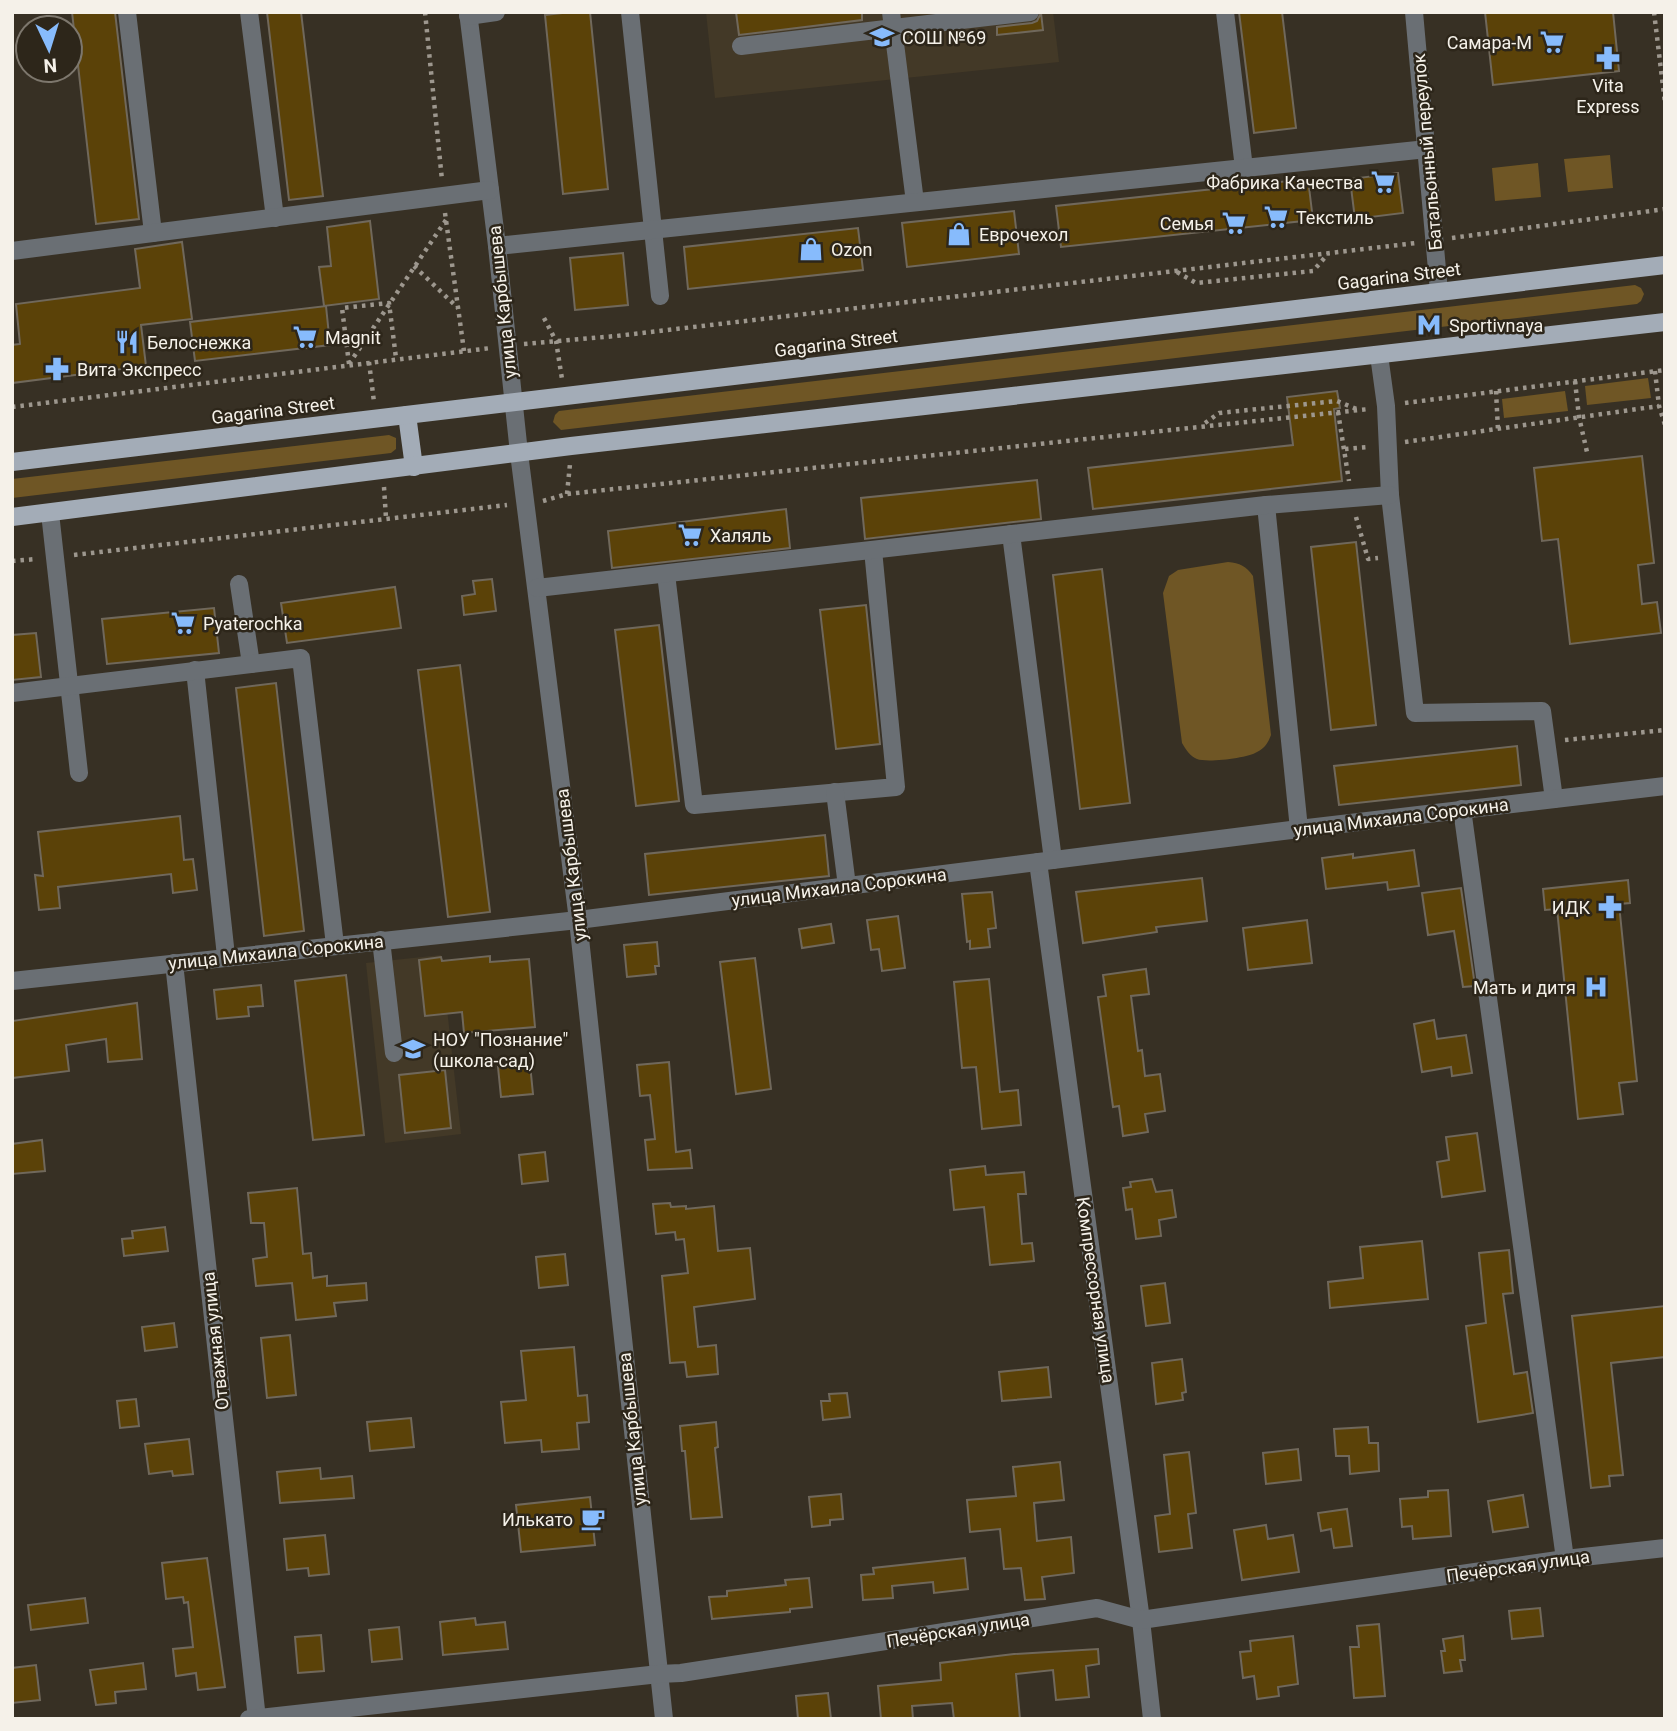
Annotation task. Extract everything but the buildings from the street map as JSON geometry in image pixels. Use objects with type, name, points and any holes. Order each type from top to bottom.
[{"type":"main road","name":"Gagarina Street","points":[[12,462],[1665,265]]},
{"type":"main road","points":[[12,517],[519,453],[1665,322]]},
{"type":"main road","points":[[407,415],[414,467]]},
{"type":"street","points":[[127,12],[153,233]]},
{"type":"street","points":[[249,12],[275,218]]},
{"type":"street","points":[[468,14],[496,12]]},
{"type":"street","points":[[630,12],[660,296]]},
{"type":"street","points":[[741,46],[892,20],[1030,12]]},
{"type":"street","points":[[1225,12],[1244,168]]},
{"type":"street","name":"Батальонный переулок","points":[[1414,12],[1439,292]]},
{"type":"street","name":"улица Карбышева","points":[[468,14],[497,246],[506,346],[578,920],[664,1719]]},
{"type":"street","points":[[892,20],[915,202]]},
{"type":"street","points":[[497,246],[1427,149]]},
{"type":"street","points":[[12,251],[490,190]]},
{"type":"street","points":[[1379,355],[1390,495],[1415,713],[1542,711],[1554,799]]},
{"type":"street","points":[[537,589],[1266,505],[1390,495]]},
{"type":"street","points":[[1266,505],[1299,829]]},
{"type":"street","points":[[50,513],[79,773]]},
{"type":"street","name":"Компрессорная улица","points":[[1011,534],[1046,861],[1152,1719]]},
{"type":"street","points":[[666,574],[694,805],[896,787],[873,550]]},
{"type":"street","points":[[239,584],[251,664]]},
{"type":"street","points":[[12,693],[301,658],[335,945]]},
{"type":"street","points":[[195,670],[226,957]]},
{"type":"street","name":"улица Михаила Сорокина","points":[[12,981],[578,920],[1299,829],[1665,786]]},
{"type":"street","points":[[835,792],[847,887]]},
{"type":"street","points":[[1462,809],[1565,1559]]},
{"type":"street","points":[[381,940],[394,1053]]},
{"type":"street","name":"Отважная улица","points":[[174,963],[254,1718]]},
{"type":"street","name":"Печёрская улица","points":[[254,1718],[681,1673],[1097,1608],[1141,1620],[1565,1559],[1665,1548]]},
{"type":"path","points":[[1654,12],[1665,103]]},
{"type":"path","points":[[12,407],[396,358],[615,336],[1176,272],[1434,241],[1665,209]]},
{"type":"path","points":[[349,365],[446,219]]},
{"type":"path","points":[[1176,272],[1196,284],[1313,271],[1330,253]]},
{"type":"path","points":[[414,266],[458,309]]},
{"type":"path","points":[[389,303],[396,358]]},
{"type":"path","points":[[349,365],[342,308],[389,303]]},
{"type":"path","points":[[12,561],[526,503],[567,494],[1360,410],[1665,370]]},
{"type":"path","points":[[1655,371],[1659,406],[1665,425]]},
{"type":"path","points":[[1575,380],[1579,418],[1587,452]]},
{"type":"path","points":[[1496,391],[1498,430]]},
{"type":"path","points":[[1202,425],[1219,413],[1337,401],[1360,410]]},
{"type":"path","points":[[1409,442],[1659,406]]},
{"type":"path","points":[[1546,742],[1665,730]]},
{"type":"shaded area","name":"СОШ №69","points":[[706,12],[1053,12],[1059,62],[715,98]]},
{"type":"shaded area","points":[[1610,155],[1613,188],[1568,192],[1564,159]]},
{"type":"shaded area","points":[[1538,163],[1541,197],[1495,201],[1492,168]]},
{"type":"shaded area","points":[[1635,285],[1641,288],[1644,294],[1637,304],[561,430],[553,422],[559,411]]},
{"type":"shaded area","points":[[1648,378],[1651,398],[1587,405],[1585,386]]},
{"type":"shaded area","points":[[1565,391],[1568,411],[1504,418],[1502,399]]},
{"type":"shaded area","points":[[389,435],[396,438],[396,449],[391,453],[12,498],[12,479]]},
{"type":"shaded area","points":[[1228,562],[1242,566],[1253,576],[1271,735],[1264,747],[1252,754],[1202,760],[1192,756],[1182,743],[1163,593],[1169,576],[1178,570]]},
{"type":"shaded area","name":"НОУ \"Познание\" (школа-сад)","points":[[441,955],[461,1134],[385,1143],[366,963]]},
{"type":"place","name":"СОШ №69","points":[[882,37]]},
{"type":"place","name":"Самара-М","points":[[1552,42]]},
{"type":"place","name":"Vita Express","points":[[1608,58]]},
{"type":"place","name":"Фабрика Качества","points":[[1383,182]]},
{"type":"place","name":"Текстиль","points":[[1276,217]]},
{"type":"place","name":"Семья","points":[[1234,223]]},
{"type":"place","name":"Еврочехол","points":[[959,234]]},
{"type":"place","name":"Ozon","points":[[811,249]]},
{"type":"place","name":"Sportivnaya","points":[[1429,325]]},
{"type":"place","name":"Magnit","points":[[305,337]]},
{"type":"place","name":"Белоснежка","points":[[127,342]]},
{"type":"place","name":"Вита Экспресс","points":[[57,369]]},
{"type":"place","name":"Халяль","points":[[690,535]]},
{"type":"place","name":"Pyaterochka","points":[[183,623]]},
{"type":"place","name":"ИДК","points":[[1610,907]]},
{"type":"place","name":"Мать и дитя","points":[[1596,987]]},
{"type":"place","name":"НОУ \"Познание\" (школа-сад)","points":[[413,1049]]},
{"type":"place","name":"Илькато","points":[[593,1519]]}]
